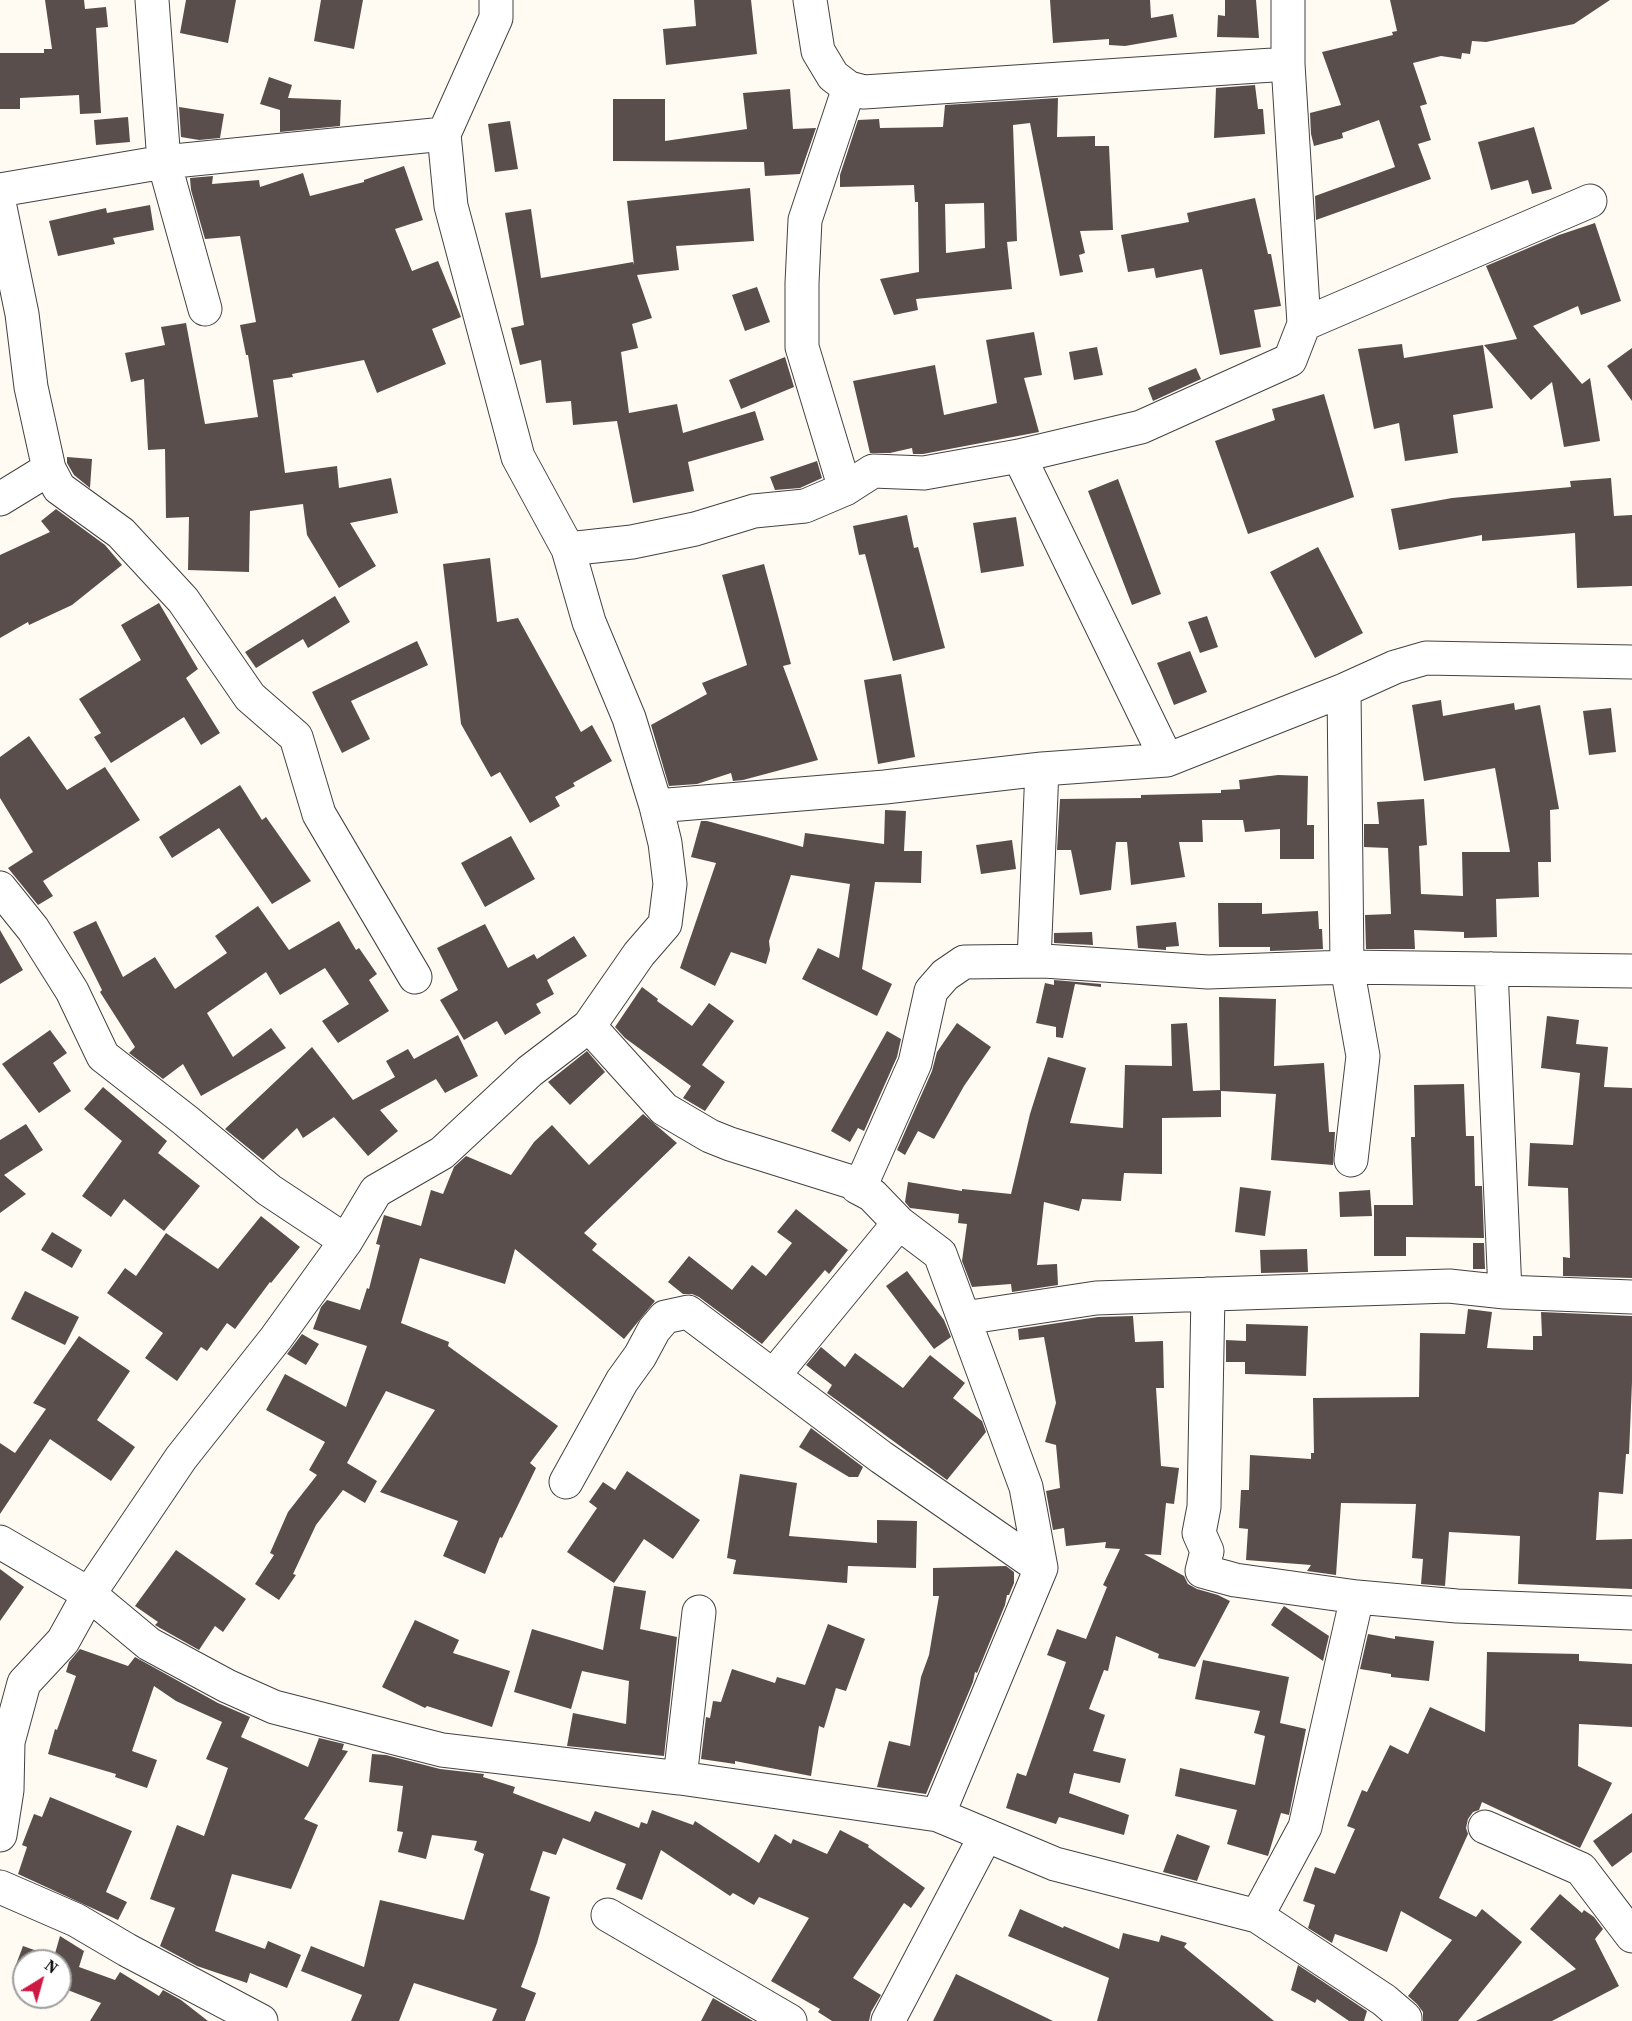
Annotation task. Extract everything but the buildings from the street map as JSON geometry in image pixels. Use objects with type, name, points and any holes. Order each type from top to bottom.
[{"type":"street","points":[[152,0],[164,162],[205,309]]},
{"type":"street","points":[[0,1835],[6,1790],[8,1742],[24,1683],[63,1641],[88,1594],[181,1458],[276,1338],[346,1241],[376,1191],[442,1153],[530,1071],[589,1026],[639,954],[665,924],[670,884],[665,843],[656,806],[628,718],[589,622],[568,549],[518,457],[451,206],[444,134],[496,18],[495,0]]},
{"type":"street","points":[[810,0],[818,51],[833,75],[849,88],[864,92],[1288,64]]},
{"type":"street","points":[[568,549],[632,542],[695,529],[754,511],[805,506],[845,489],[873,471],[924,473],[1019,456],[1141,427],[1290,360],[1304,324],[1288,64],[1292,1]]},
{"type":"street","points":[[845,489],[802,347],[802,283],[805,220],[849,88]]},
{"type":"street","points":[[0,190],[164,162],[444,134]]},
{"type":"street","points":[[1304,324],[1590,201]]},
{"type":"street","points":[[0,207],[22,314],[31,387],[49,469],[58,489],[121,533],[183,600],[250,697],[296,737],[319,814],[415,977]]},
{"type":"street","points":[[1019,456],[1167,760]]},
{"type":"street","points":[[0,499],[49,469]]},
{"type":"street","points":[[656,806],[885,787],[1042,769],[1167,760],[1344,690],[1395,667],[1426,658],[1632,662]]},
{"type":"street","points":[[1344,690],[1347,967],[1363,1056],[1351,1160]]},
{"type":"street","points":[[1034,961],[1042,769]]},
{"type":"street","points":[[0,888],[33,929],[72,991],[103,1056],[269,1190],[346,1241]]},
{"type":"street","points":[[938,1815],[1041,1568],[1026,1486],[940,1254],[899,1223],[872,1195],[857,1187],[861,1185],[915,1063],[931,991],[945,975],[964,962],[1034,961],[1209,972],[1347,967],[1632,971]]},
{"type":"street","points":[[1491,969],[1505,1292]]},
{"type":"street","points":[[589,1026],[664,1109],[688,1124],[730,1144],[861,1185]]},
{"type":"street","points":[[774,1375],[899,1223]]},
{"type":"street","points":[[964,1318],[1096,1298],[1449,1286],[1505,1292],[1632,1297]]},
{"type":"street","points":[[1209,1294],[1204,1507],[1199,1533],[1207,1551],[1202,1571],[1234,1580],[1357,1597],[1457,1606],[1632,1613]]},
{"type":"street","points":[[566,1482],[622,1381],[640,1356],[654,1330],[665,1317],[688,1312],[880,1456],[1041,1568]]},
{"type":"street","points":[[0,1542],[88,1594],[149,1644],[227,1686],[274,1707],[442,1750],[680,1778],[938,1815],[1055,1864],[1257,1916],[1384,2000],[1405,2018],[1404,2021]]},
{"type":"street","points":[[1257,1916],[1305,1827],[1357,1597]]},
{"type":"street","points":[[680,1778],[699,1612]]},
{"type":"street","points":[[1485,1827],[1581,1869],[1632,1936]]},
{"type":"street","points":[[888,2021],[986,1835]]},
{"type":"street","points":[[0,1887],[76,1920],[261,2021]]},
{"type":"street","points":[[608,1915],[790,2021]]}]
